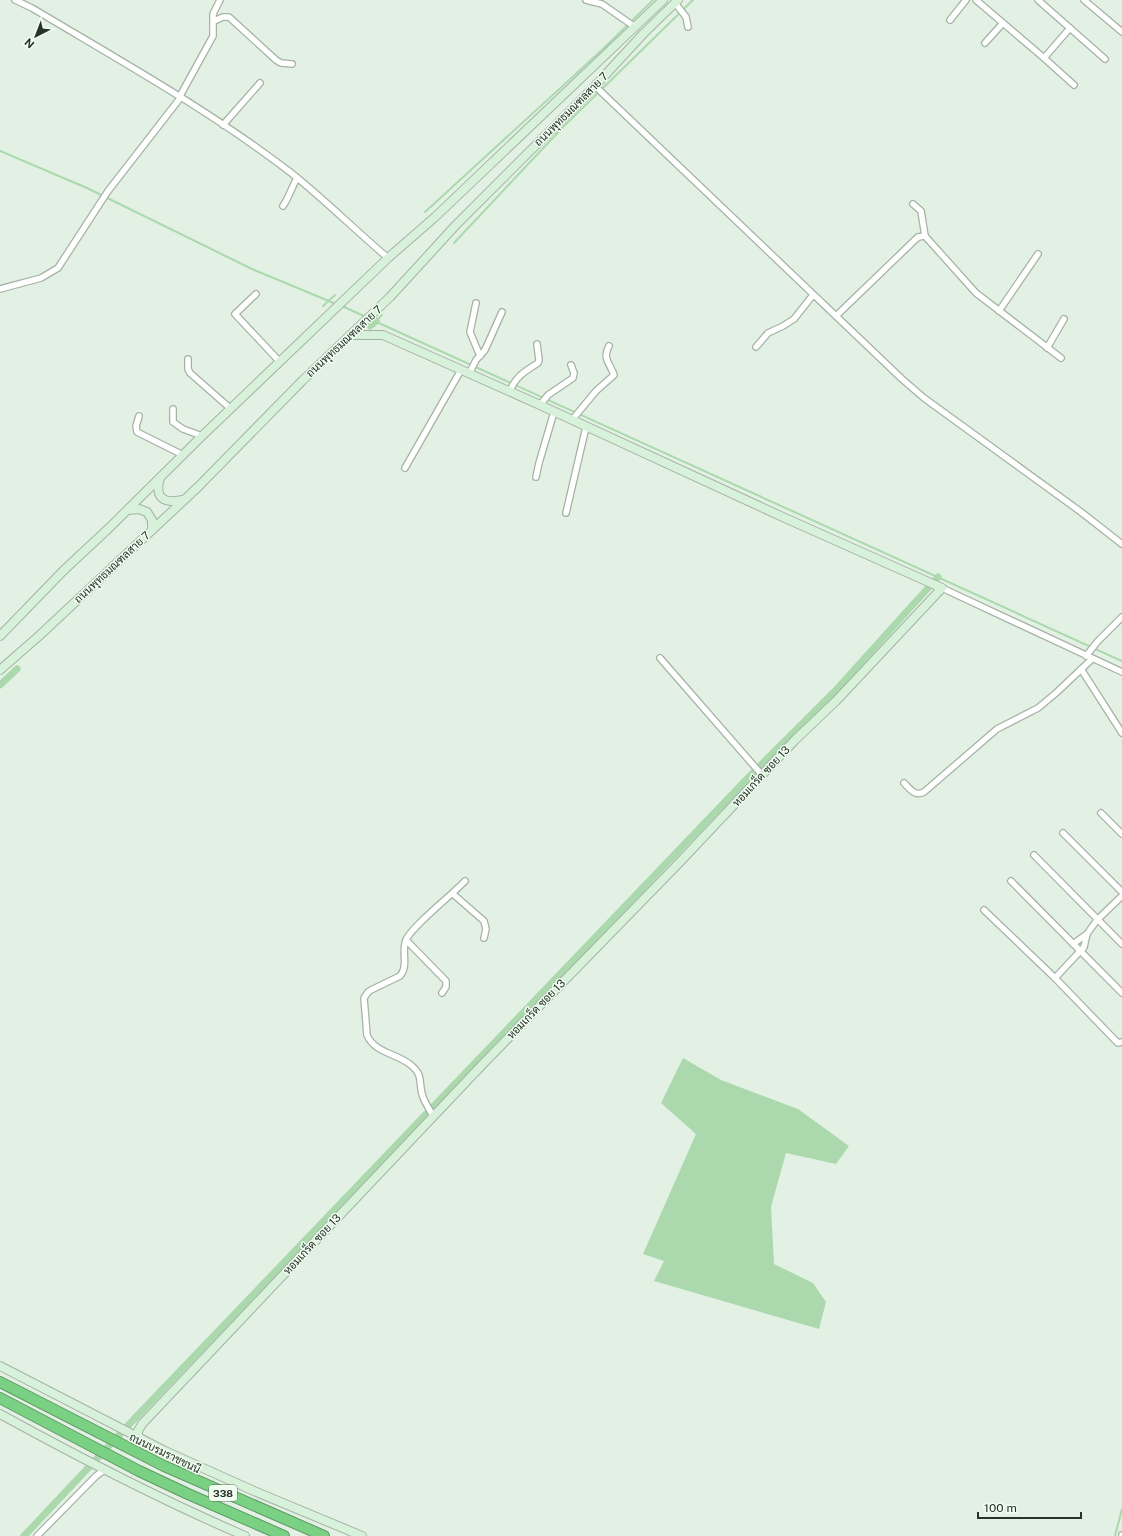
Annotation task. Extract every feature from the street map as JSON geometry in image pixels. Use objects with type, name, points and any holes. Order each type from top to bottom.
[{"type":"highway","name":"ถนนบรมราชชนนี","points":[[0,1382],[107,1438],[206,1486],[324,1536]]},
{"type":"highway","name":"338","points":[[0,1398],[114,1458],[228,1512],[284,1536]]},
{"type":"highway","points":[[228,1512],[270,1536]]},
{"type":"main road","name":"ถนนพุทธมณฑลสาย 7","points":[[0,636],[64,570],[128,510],[202,436],[388,258],[436,217],[634,26],[663,0]]},
{"type":"main road","name":"ถนนพุทธมณฑลสาย 7","points":[[0,670],[40,635],[184,500],[303,380],[376,311],[455,226],[596,87],[644,33],[677,4]]},
{"type":"main road","points":[[350,335],[383,335],[461,370],[470,371],[542,402],[554,412],[574,418],[586,427],[939,586]]},
{"type":"main road","points":[[160,478],[158,486],[159,493],[164,500],[172,502],[184,500]]},
{"type":"main road","points":[[128,510],[139,509],[147,512],[152,520],[152,529]]},
{"type":"main road","name":"หอมเกร็ด ซอย 13","points":[[138,1438],[138,1431],[142,1424],[431,1112],[679,863],[761,773],[836,701],[939,586]]},
{"type":"main road","points":[[0,1366],[138,1438],[221,1477],[362,1536]]},
{"type":"main road","points":[[0,1414],[87,1461],[166,1501],[245,1536]]},
{"type":"street","points":[[15,0],[32,8],[180,96],[223,125],[297,178],[388,258]]},
{"type":"street","points":[[0,289],[41,278],[62,264],[108,191],[180,96],[213,36],[215,10],[220,0]]},
{"type":"street","points":[[586,0],[602,4],[634,26]]},
{"type":"street","points":[[950,20],[966,0]]},
{"type":"street","points":[[976,0],[1074,85]]},
{"type":"street","points":[[1038,0],[1105,58]]},
{"type":"street","points":[[1084,0],[1122,32]]},
{"type":"street","points":[[677,4],[686,18],[688,27]]},
{"type":"street","points":[[214,21],[223,17],[229,17],[276,60],[281,63],[292,64]]},
{"type":"street","points":[[985,44],[1003,23]]},
{"type":"street","points":[[1044,58],[1070,28]]},
{"type":"street","points":[[223,125],[260,83]]},
{"type":"street","points":[[596,87],[902,379],[924,398],[1081,512],[1122,544]]},
{"type":"street","points":[[283,206],[297,178]]},
{"type":"street","points":[[914,204],[921,212],[925,236],[976,293],[1061,358]]},
{"type":"street","points":[[836,316],[918,237],[925,236]]},
{"type":"street","points":[[999,311],[1038,254]]},
{"type":"street","points":[[256,294],[235,314],[280,362]]},
{"type":"street","points":[[756,347],[768,333],[794,319],[813,294]]},
{"type":"street","points":[[476,303],[470,332],[478,358]]},
{"type":"street","points":[[470,371],[485,350],[502,312]]},
{"type":"street","points":[[1048,348],[1064,319]]},
{"type":"street","points":[[510,389],[521,374],[538,363],[537,344]]},
{"type":"street","points":[[574,418],[596,391],[614,375],[605,356],[605,352],[609,346]]},
{"type":"street","points":[[188,359],[188,368],[190,373],[231,409]]},
{"type":"street","points":[[542,402],[548,395],[573,378],[574,373],[571,365]]},
{"type":"street","points":[[405,468],[461,370]]},
{"type":"street","points":[[173,409],[173,422],[176,426],[202,436]]},
{"type":"street","points":[[536,477],[554,412]]},
{"type":"street","points":[[139,416],[136,426],[137,432],[183,455]]},
{"type":"street","points":[[566,513],[586,427]]},
{"type":"street","points":[[939,586],[1089,655],[1122,672]]},
{"type":"street","points":[[904,783],[915,794],[920,795],[997,729],[1038,708],[1081,669],[1098,641],[1122,618]]},
{"type":"street","points":[[660,658],[761,773]]},
{"type":"street","points":[[1081,669],[1122,733]]},
{"type":"street","points":[[1101,813],[1122,834]]},
{"type":"street","points":[[1063,833],[1122,892]]},
{"type":"street","points":[[1034,855],[1122,944]]},
{"type":"street","points":[[1011,881],[1122,993]]},
{"type":"street","points":[[431,1112],[422,1096],[421,1076],[412,1065],[376,1048],[371,1044],[367,1035],[364,1004],[365,995],[371,990],[400,976],[404,972],[403,952],[406,940],[419,924],[465,882]]},
{"type":"street","points":[[452,894],[484,921],[486,924],[484,938]]},
{"type":"street","points":[[1073,944],[1087,934],[1097,920],[1122,896]]},
{"type":"street","points":[[984,910],[1055,978],[1118,1043],[1122,1042]]},
{"type":"street","points":[[1055,978],[1080,952],[1086,942],[1087,934]]},
{"type":"street","points":[[406,940],[446,981],[446,988],[442,993]]},
{"type":"street","points":[[37,1536],[96,1476],[101,1468]]},
{"type":"shaded area","points":[[683,1058],[721,1080],[798,1109],[849,1146],[836,1164],[786,1153],[771,1207],[774,1264],[813,1283],[826,1302],[819,1329],[654,1281],[664,1261],[643,1254],[696,1134],[661,1103]]},
{"type":"waterway","points":[[425,212],[603,49],[653,0]]},
{"type":"waterway","points":[[454,243],[563,127],[693,0]]},
{"type":"waterway","points":[[0,151],[87,188],[252,269],[336,304]]},
{"type":"waterway","points":[[323,306],[335,295]]},
{"type":"waterway","points":[[342,306],[366,317]]},
{"type":"waterway","points":[[376,321],[382,315]]},
{"type":"waterway","points":[[370,319],[1122,661]]},
{"type":"waterway","points":[[370,326],[376,321]]},
{"type":"waterway","points":[[24,1536],[745,781],[835,691],[938,577]]},
{"type":"waterway","points":[[0,685],[17,669]]},
{"type":"waterway","points":[[1115,1536],[1122,1509]]}]
